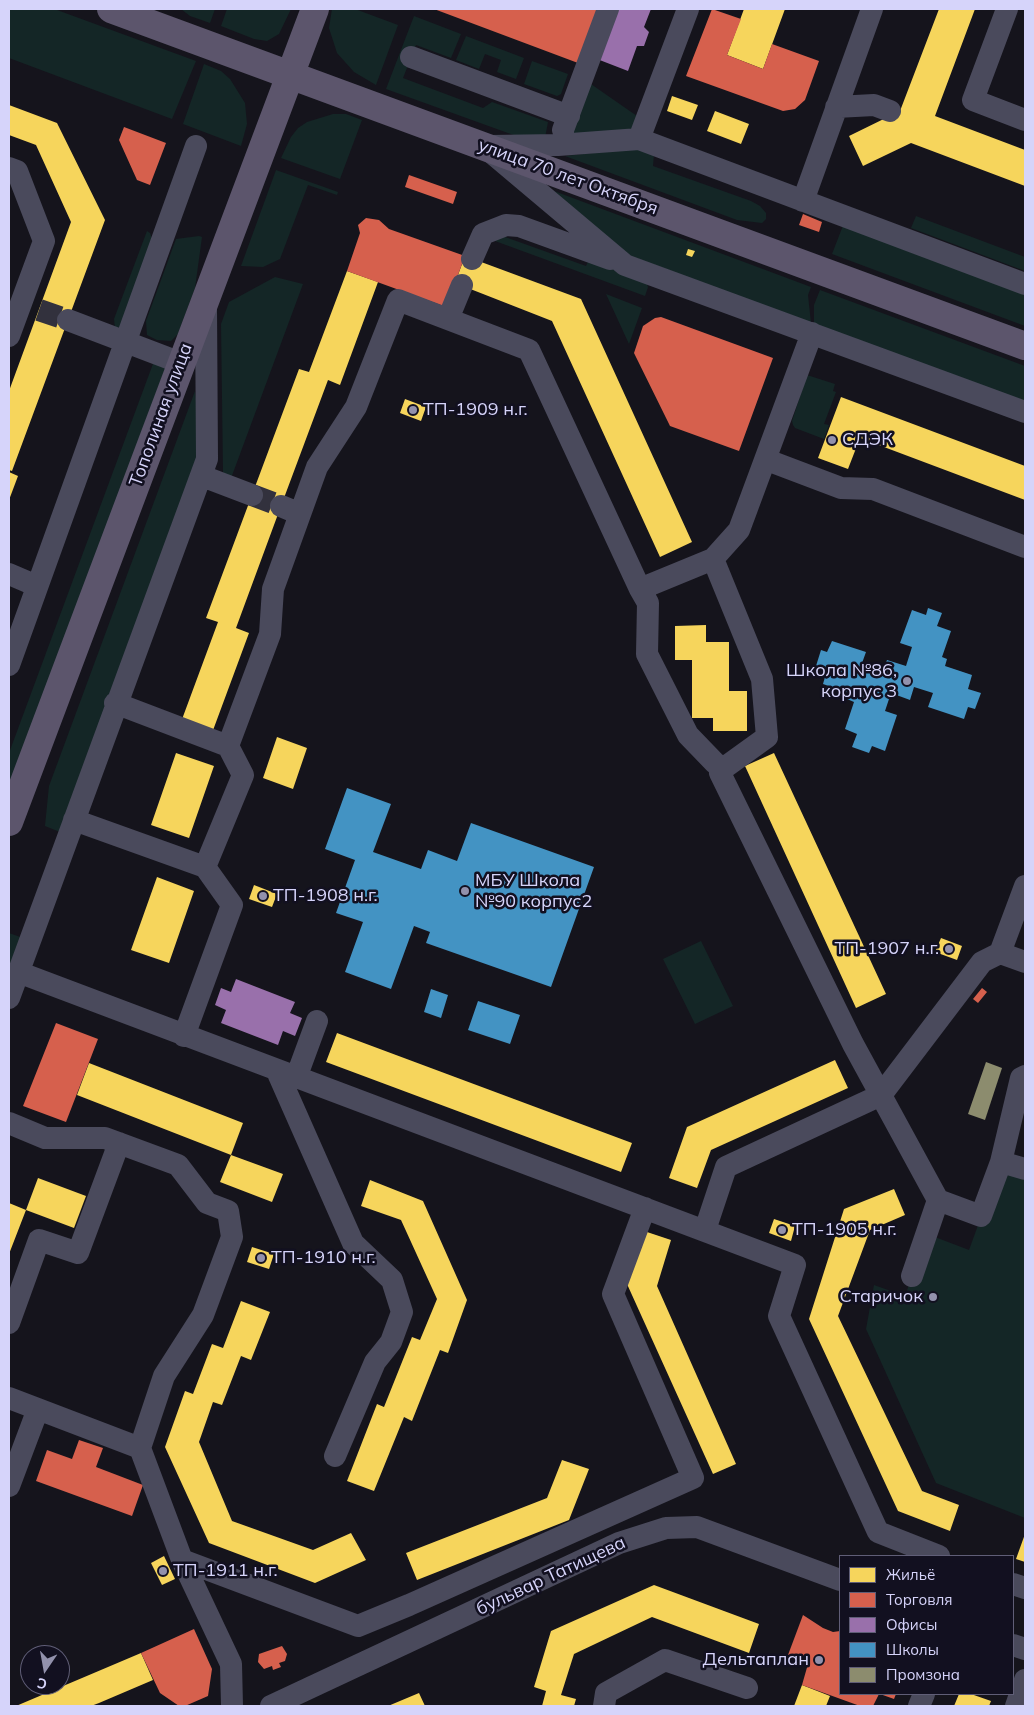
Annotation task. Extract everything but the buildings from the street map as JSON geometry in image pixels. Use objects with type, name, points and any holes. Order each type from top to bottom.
[{"type":"main road","name":"улица 70 лет Октября","points":[[111,9],[1025,346]]},
{"type":"main road","name":"Тополиная улица","points":[[9,822],[205,296],[315,9]]},
{"type":"street","points":[[558,145],[608,9]]},
{"type":"street","points":[[639,139],[688,9]]},
{"type":"street","points":[[803,201],[872,9]]},
{"type":"street","points":[[1007,9],[973,100],[1025,120]]},
{"type":"street","points":[[411,57],[569,116]]},
{"type":"street","points":[[836,107],[874,105],[890,111]]},
{"type":"street","points":[[483,146],[558,145],[639,139],[1025,284]]},
{"type":"street","points":[[9,665],[196,146]]},
{"type":"street","points":[[483,146],[625,265]]},
{"type":"street","points":[[9,168],[17,171],[44,240],[30,306],[9,336]]},
{"type":"street","points":[[472,259],[483,234],[488,230],[506,225],[519,226],[1025,412]]},
{"type":"street","points":[[448,319],[462,285]]},
{"type":"street","points":[[9,998],[115,703],[207,459],[205,296]]},
{"type":"street","points":[[228,746],[270,634],[273,588],[290,510],[356,407],[398,300],[530,350],[648,603],[647,654],[688,735],[715,763],[724,768]]},
{"type":"street","points":[[68,320],[181,363]]},
{"type":"street","points":[[640,589],[713,559],[739,530],[767,460],[812,334]]},
{"type":"street","points":[[767,460],[841,488],[873,489],[1025,547]]},
{"type":"street","points":[[202,476],[252,495]]},
{"type":"street","points":[[713,559],[762,680],[767,737],[724,768],[720,774],[853,1044],[938,1200],[981,1216],[1001,1162],[1021,1078],[1025,1076]]},
{"type":"street","points":[[9,574],[37,586]]},
{"type":"street","points":[[115,703],[228,746],[243,775],[205,867]]},
{"type":"street","points":[[74,820],[205,867],[232,905],[184,1036]]},
{"type":"street","points":[[705,1230],[726,1167],[881,1095],[982,962],[1000,953],[1025,886]]},
{"type":"street","points":[[1000,953],[1025,962]]},
{"type":"street","points":[[18,972],[184,1036],[795,1264],[779,1316],[878,1532],[936,1555]]},
{"type":"street","points":[[287,1074],[317,1021]]},
{"type":"street","points":[[287,1074],[353,1243],[392,1280],[402,1312],[391,1342],[375,1362],[335,1456]]},
{"type":"street","points":[[9,1123],[45,1138],[106,1138],[178,1166],[207,1203],[228,1211],[232,1237],[203,1315],[164,1376],[140,1448],[182,1560],[231,1664],[232,1706]]},
{"type":"street","points":[[9,1323],[39,1240],[78,1253],[119,1143]]},
{"type":"street","points":[[1001,1162],[1025,1170]]},
{"type":"street","points":[[912,1276],[938,1200]]},
{"type":"street","points":[[182,1560],[358,1626],[410,1605],[693,1478],[613,1294],[646,1208]]},
{"type":"street","points":[[9,1398],[140,1448]]},
{"type":"street","points":[[9,1486],[38,1409]]},
{"type":"street","points":[[608,1515],[619,1543]]},
{"type":"street","name":"бульвар Татищева","points":[[271,1706],[422,1637],[619,1543],[666,1528],[697,1527],[839,1580]]},
{"type":"street","points":[[410,1605],[422,1637]]},
{"type":"street","points":[[604,1706],[606,1693],[665,1660],[746,1688]]},
{"type":"street","points":[[1016,1706],[1025,1680]]},
{"type":"shaded area","points":[[9,9],[57,10],[196,61],[172,119],[9,58]]},
{"type":"shaded area","points":[[181,9],[215,9],[210,23],[190,16]]},
{"type":"shaded area","points":[[227,9],[291,9],[279,34],[267,41],[254,39],[221,26]]},
{"type":"shaded area","points":[[332,9],[355,9],[398,25],[376,85],[354,72],[337,53],[329,28]]},
{"type":"shaded area","points":[[414,16],[461,34],[451,58],[416,45],[403,78],[483,108],[492,102],[548,122],[545,138],[519,137],[386,89]]},
{"type":"shaded area","points":[[466,36],[524,58],[516,79],[497,72],[501,60],[485,54],[479,69],[456,60]]},
{"type":"shaded area","points":[[532,61],[568,74],[561,94],[557,96],[524,84]]},
{"type":"shaded area","points":[[204,64],[221,71],[230,79],[245,103],[247,124],[241,146],[183,124]]},
{"type":"shaded area","points":[[588,82],[637,116],[631,132],[576,136],[572,131]]},
{"type":"shaded area","points":[[333,114],[346,114],[362,120],[340,179],[281,158],[291,137],[298,128],[307,122]]},
{"type":"shaded area","points":[[641,148],[654,154],[653,166],[751,201],[760,206],[766,213],[766,219],[762,223],[737,220],[565,156]]},
{"type":"shaded area","points":[[276,170],[338,192],[337,195],[308,185],[280,259],[263,267],[241,266]]},
{"type":"shaded area","points":[[554,191],[811,287],[808,295],[811,323],[628,255]]},
{"type":"shaded area","points":[[916,216],[1025,257],[1025,271],[911,228]]},
{"type":"shaded area","points":[[844,223],[1025,291],[1025,326],[832,254]]},
{"type":"shaded area","points":[[147,231],[150,233],[157,252],[129,326],[115,328],[114,319]]},
{"type":"shaded area","points":[[494,233],[586,266],[590,258],[645,278],[648,287],[645,296],[495,241]]},
{"type":"shaded area","points":[[202,237],[195,288],[178,334],[171,341],[157,340],[147,335],[146,321],[176,239]]},
{"type":"shaded area","points":[[275,277],[303,284],[230,481],[223,472],[221,324],[229,302]]},
{"type":"shaded area","points":[[820,290],[1025,366],[1025,402],[814,324],[814,305]]},
{"type":"shaded area","points":[[606,294],[642,308],[629,344]]},
{"type":"shaded area","points":[[154,361],[166,366],[9,789],[9,753]]},
{"type":"shaded area","points":[[807,375],[835,384],[833,391],[836,392],[824,424],[829,425],[824,439],[795,428],[793,425],[792,421]]},
{"type":"shaded area","points":[[195,391],[205,461],[65,834],[45,826],[49,786]]},
{"type":"shaded area","points":[[9,933],[26,939],[9,985]]},
{"type":"shaded area","points":[[701,941],[733,1006],[695,1024],[663,959]]},
{"type":"shaded area","points":[[1001,1162],[1025,1169],[1025,1518],[936,1483],[866,1329],[874,1285],[905,1296],[927,1234],[969,1250]]},
{"type":"tunnel","points":[[39,310],[68,320]]},
{"type":"tunnel","points":[[252,495],[281,506]]},
{"type":"place","name":"ТП-1909 н.г.","points":[[413,410]]},
{"type":"place","name":"СДЭК","points":[[832,440]]},
{"type":"place","name":"Школа №86, корпус 3","points":[[907,681]]},
{"type":"place","name":"МБУ Школа №90 корпус2","points":[[465,891]]},
{"type":"place","name":"ТП-1908 н.г.","points":[[263,896]]},
{"type":"place","name":"ТП-1907 н.г.","points":[[949,949]]},
{"type":"place","name":"ТП-1905 н.г.","points":[[782,1230]]},
{"type":"place","name":"ТП-1910 н.г.","points":[[261,1258]]},
{"type":"place","name":"Старичок","points":[[933,1297]]},
{"type":"place","name":"ТП-1911 н.г.","points":[[163,1571]]},
{"type":"place","name":"Дельтаплан","points":[[819,1660]]}]
